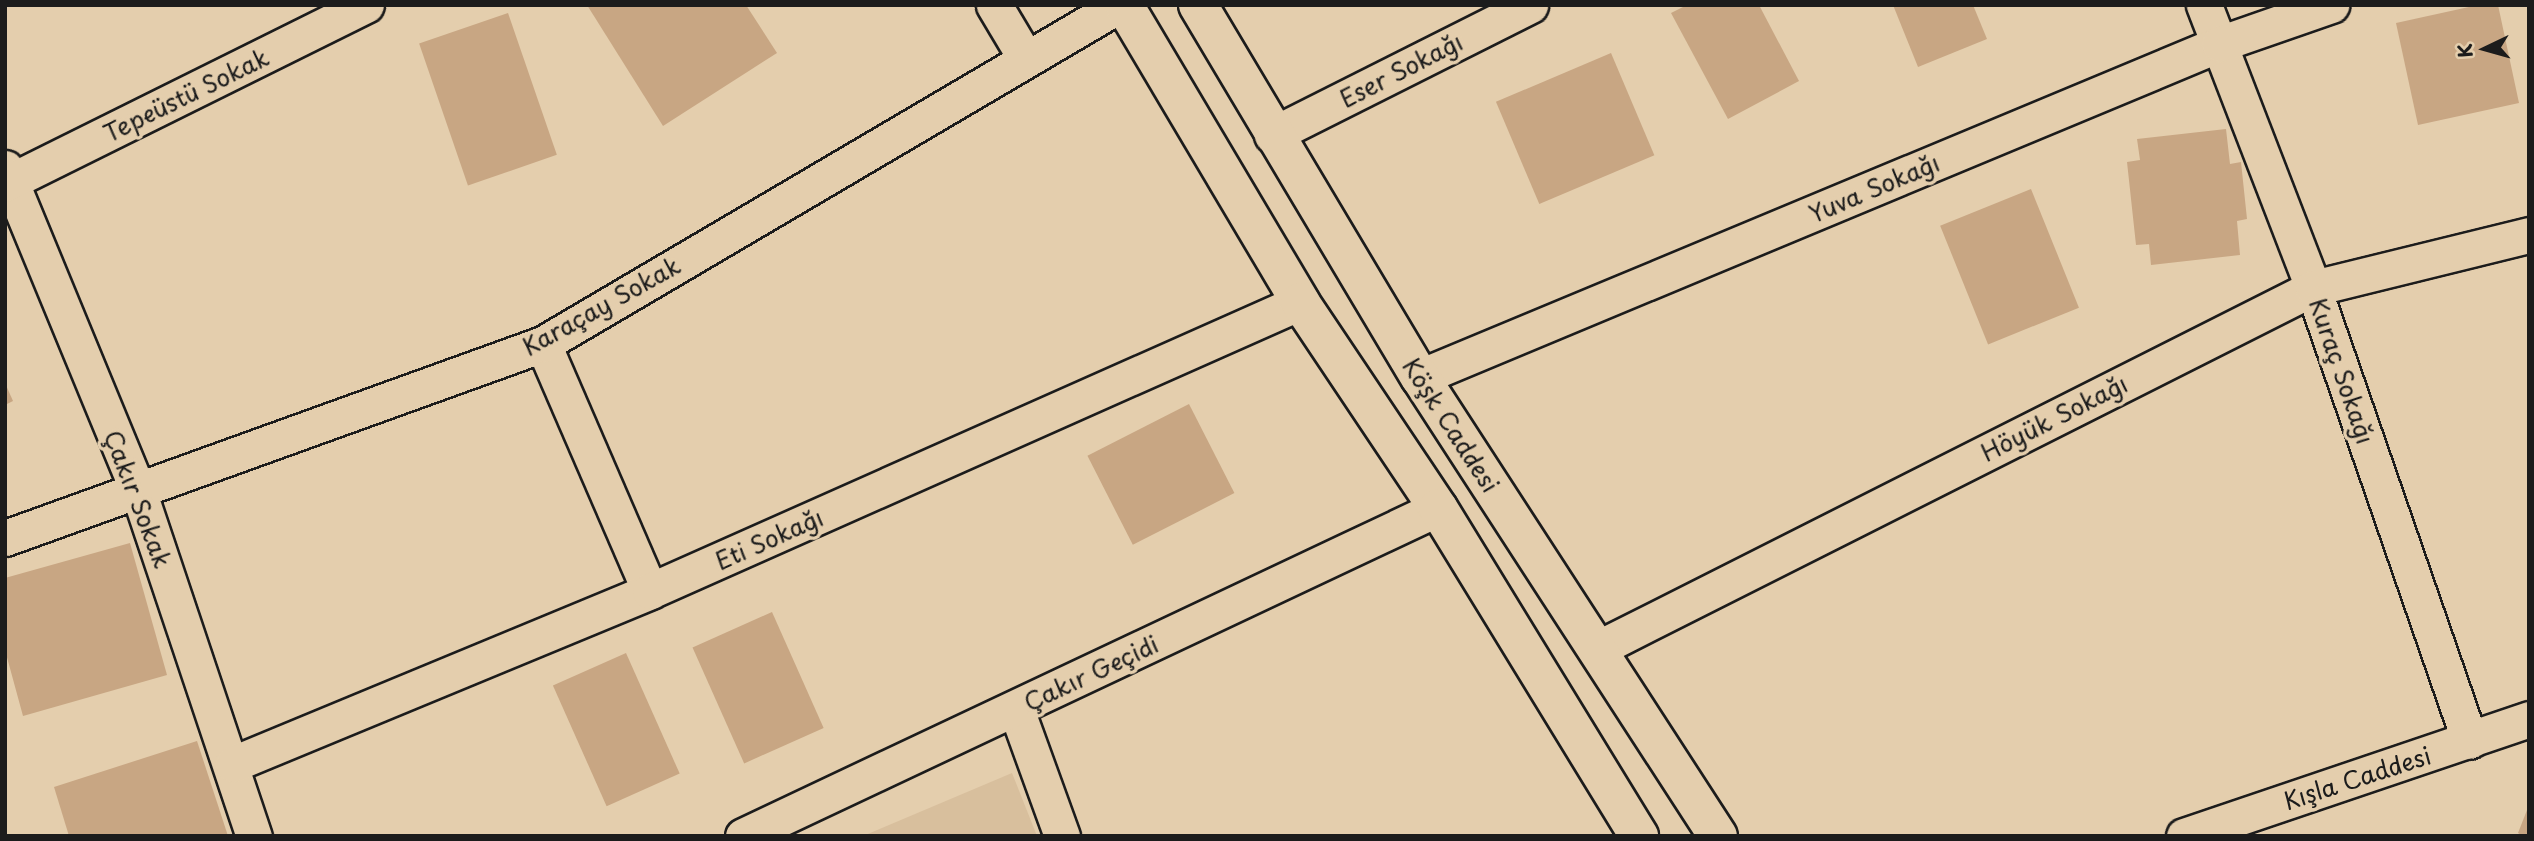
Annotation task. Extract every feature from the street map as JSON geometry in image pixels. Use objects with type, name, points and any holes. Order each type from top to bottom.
[{"type":"street","name":"Tepeüstü Sokak","points":[[7,178],[366,5]]},
{"type":"street","points":[[994,5],[1026,57]]},
{"type":"street","points":[[1122,5],[1300,302],[1438,508],[1639,836]]},
{"type":"street","name":"Karaçay Sokak","points":[[5,538],[543,344],[1026,57],[1122,5]]},
{"type":"street","name":"Köşk Caddesi","points":[[1198,5],[1272,135],[1420,377],[1718,836]]},
{"type":"street","name":"Eser Sokağı","points":[[1272,135],[1530,5]]},
{"type":"street","name":"Kuraç Sokağı","points":[[2204,5],[2313,288],[2470,741]]},
{"type":"street","name":"Yuva Sokağı","points":[[1420,377],[2219,44],[2331,5]]},
{"type":"street","name":"Çakır Sokak","points":[[7,178],[138,490],[233,765],[254,836]]},
{"type":"street","name":"Höyük Sokağı","points":[[1597,649],[2313,288],[2529,235]]},
{"type":"street","name":"Eti Sokağı","points":[[233,765],[650,591],[1300,302]]},
{"type":"street","points":[[543,344],[650,591]]},
{"type":"street","name":"Çakır Geçidi","points":[[743,836],[1438,508]]},
{"type":"street","points":[[1016,709],[1062,836]]},
{"type":"street","name":"Kışla Caddesi","points":[[2184,836],[2529,719]]},
{"type":"shaded area","points":[[1012,773],[1037,836],[863,836]]},
{"type":"building","points":[[587,5],[746,5],[777,53],[663,126]]},
{"type":"building","points":[[1687,5],[1759,5],[1799,81],[1728,119],[1671,13]]},
{"type":"building","points":[[1893,5],[1973,5],[1987,39],[1918,67]]},
{"type":"building","points":[[2478,5],[2498,5],[2519,103],[2418,125],[2396,23]]},
{"type":"building","points":[[508,13],[557,155],[468,185],[419,44]]},
{"type":"building","points":[[1611,53],[1654,155],[1539,204],[1496,102]]},
{"type":"building","points":[[2226,129],[2230,164],[2241,162],[2247,219],[2237,221],[2240,255],[2151,265],[2149,244],[2136,245],[2127,162],[2140,160],[2137,139]]},
{"type":"building","points":[[2031,189],[2079,308],[1988,344],[1940,226]]},
{"type":"building","points":[[5,383],[13,401],[5,405]]},
{"type":"building","points":[[1189,404],[1234,493],[1133,545],[1087,456]]},
{"type":"building","points":[[130,543],[167,675],[23,716],[5,650],[5,578]]},
{"type":"building","points":[[772,612],[824,728],[744,763],[693,647]]},
{"type":"building","points":[[626,653],[680,774],[607,806],[553,686]]},
{"type":"building","points":[[197,741],[228,836],[69,836],[54,787]]},
{"type":"building","points":[[2529,805],[2529,836],[2523,836],[2518,833]]}]
